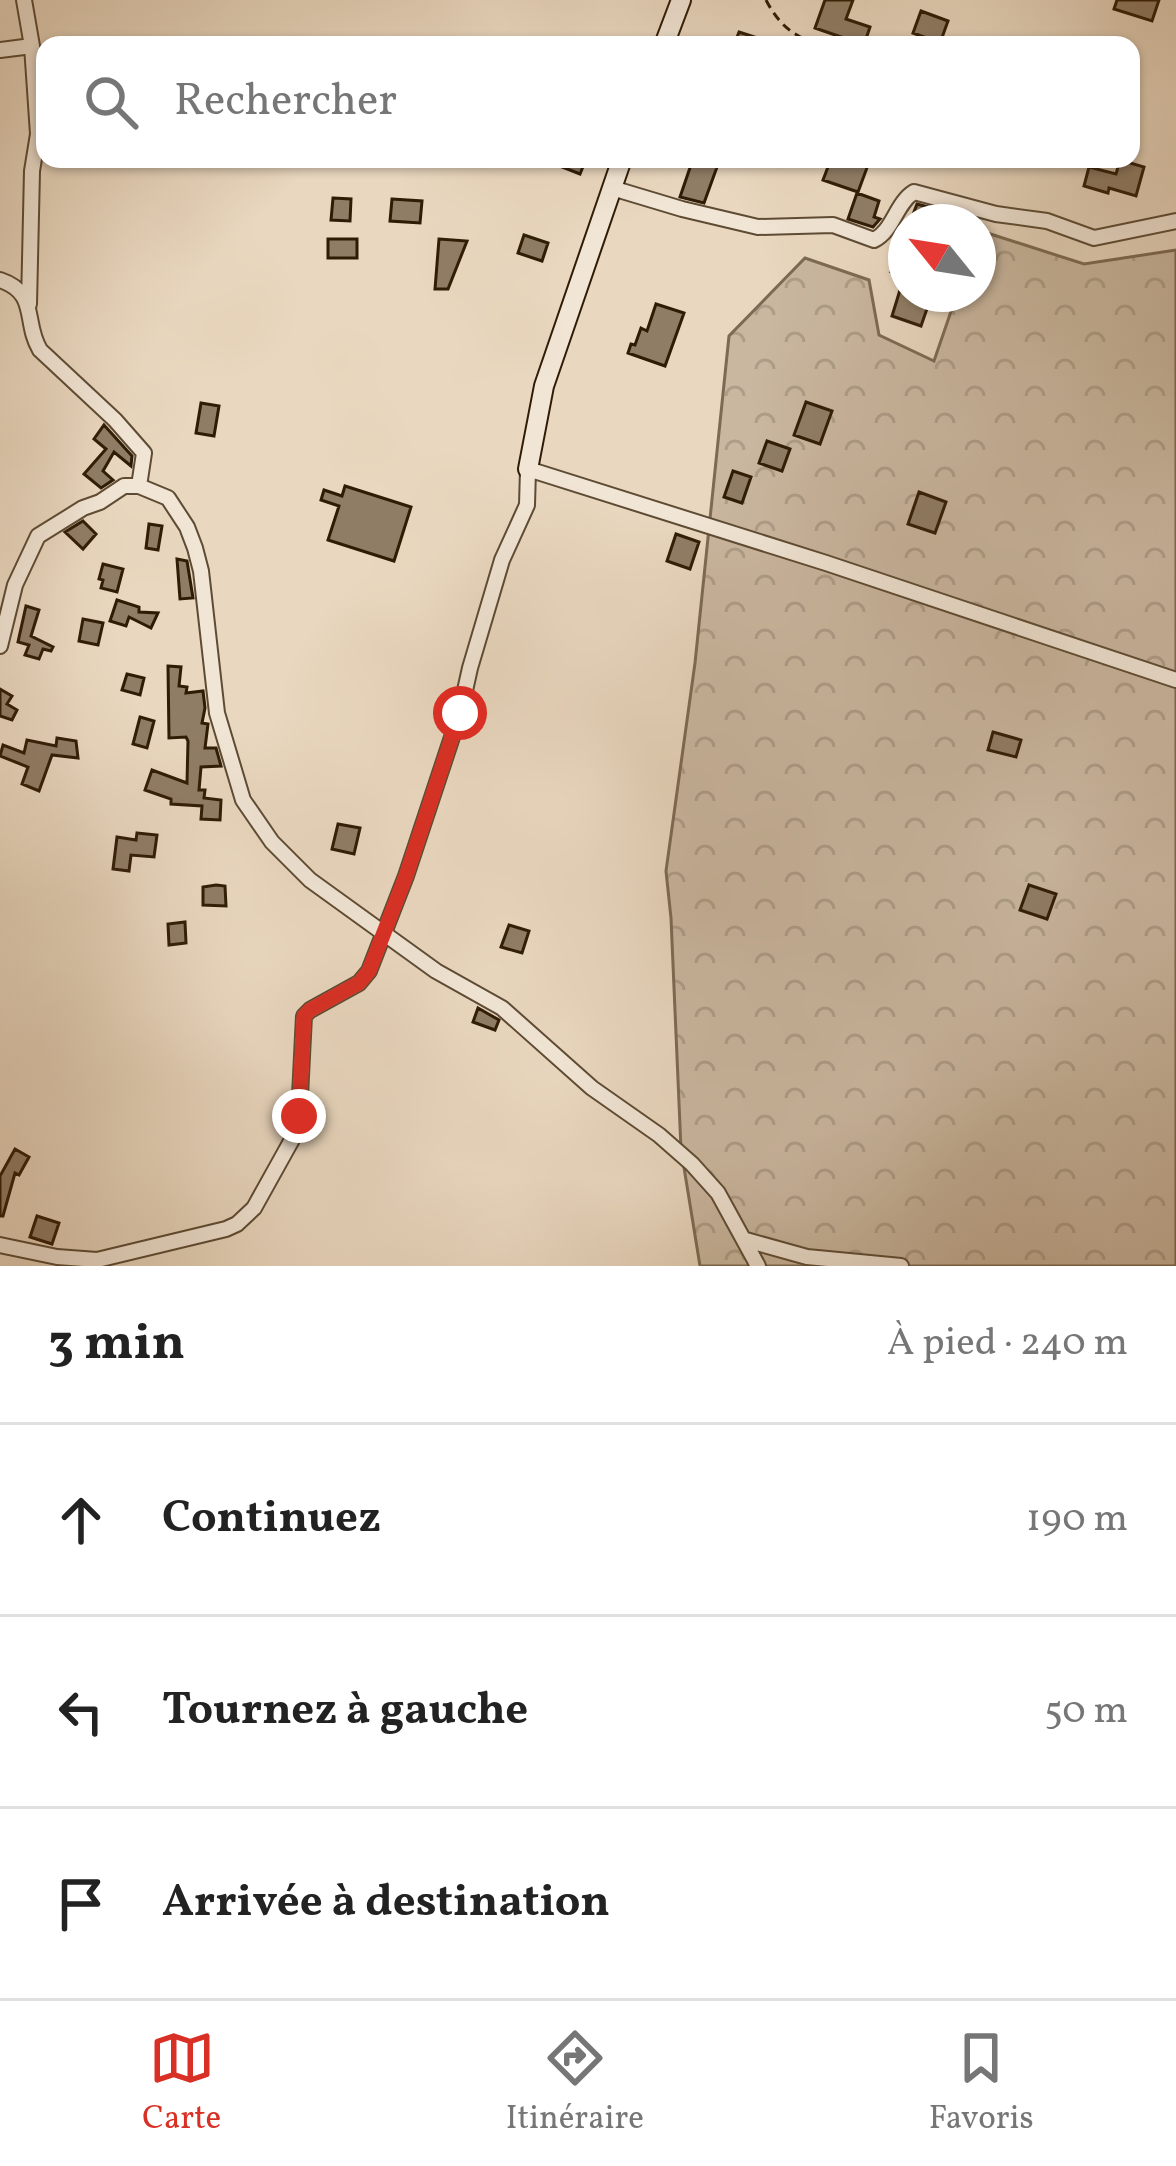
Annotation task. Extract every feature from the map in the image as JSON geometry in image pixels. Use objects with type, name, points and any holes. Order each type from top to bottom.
[{"type":"street","points":[[24,0],[36,105]]},
{"type":"street","points":[[667,36],[681,0]]},
{"type":"street","points":[[0,50],[32,46]]},
{"type":"street","points":[[36,146],[29,304],[33,339],[144,452],[139,486]]},
{"type":"street","points":[[0,1245],[57,1262],[106,1259],[226,1229],[246,1217],[290,1144],[298,1126],[304,1016],[364,977],[385,932],[460,713],[502,560],[527,505],[528,469],[544,386],[619,168]]},
{"type":"street","points":[[612,188],[758,227],[833,225],[874,240],[884,236],[904,199],[914,192],[996,214],[1041,220],[1094,238],[1176,221]]},
{"type":"street","points":[[0,280],[12,284],[29,304]]},
{"type":"street","points":[[528,469],[1176,680]]},
{"type":"street","points":[[0,646],[17,576],[38,536],[124,486],[139,486],[168,498],[195,548],[218,713],[243,800],[256,820],[310,880],[436,971],[502,1008],[592,1088],[659,1135],[718,1192],[758,1266]]},
{"type":"street","points":[[746,1240],[807,1257],[901,1266]]},
{"type":"path","points":[[766,0],[775,17],[795,36]]},
{"type":"green space","points":[[996,236],[1084,264],[1176,250],[1176,1266],[700,1266],[681,1149],[666,871],[695,663],[729,336],[805,258],[869,280],[879,335],[934,361],[951,312],[996,312]]},
{"type":"building","points":[[825,0],[853,0],[846,19],[870,27],[867,36],[838,36],[815,28]]},
{"type":"building","points":[[1117,0],[1159,0],[1152,21],[1114,9]]},
{"type":"building","points":[[921,11],[948,21],[943,36],[913,33]]},
{"type":"building","points":[[1144,167],[1136,196],[1084,186],[1089,168],[1116,174],[1118,168]]},
{"type":"building","points":[[690,168],[717,168],[704,203],[680,197]]},
{"type":"building","points":[[828,168],[867,168],[858,192],[823,180]]},
{"type":"building","points":[[857,193],[879,201],[874,217],[880,219],[873,227],[848,219]]},
{"type":"building","points":[[333,198],[351,199],[350,221],[331,220]]},
{"type":"building","points":[[392,199],[422,201],[420,223],[390,221]]},
{"type":"building","points":[[524,235],[548,243],[542,261],[518,253]]},
{"type":"building","points":[[328,239],[357,239],[357,258],[328,258]]},
{"type":"building","points":[[439,239],[467,241],[448,289],[435,289]]},
{"type":"building","points":[[656,304],[684,313],[665,366],[628,353],[641,328],[647,331]]},
{"type":"building","points":[[893,312],[926,312],[921,326],[892,316]]},
{"type":"building","points":[[806,402],[832,411],[820,444],[794,435]]},
{"type":"building","points":[[201,403],[219,406],[214,436],[196,433]]},
{"type":"building","points":[[104,425],[132,456],[131,466],[114,452],[103,471],[113,480],[101,488],[84,474],[106,449],[94,439]]},
{"type":"building","points":[[767,441],[790,449],[782,471],[759,463]]},
{"type":"building","points":[[733,471],[751,477],[742,503],[724,497]]},
{"type":"building","points":[[345,486],[411,507],[394,561],[328,540],[339,506],[321,500],[324,490],[342,496]]},
{"type":"building","points":[[919,492],[946,502],[935,533],[908,524]]},
{"type":"building","points":[[83,521],[96,534],[83,549],[65,532]]},
{"type":"building","points":[[149,524],[162,526],[158,550],[146,548]]},
{"type":"building","points":[[676,534],[699,542],[690,569],[667,561]]},
{"type":"building","points":[[177,559],[187,561],[193,598],[180,599]]},
{"type":"building","points":[[103,564],[123,569],[117,592],[101,588]]},
{"type":"building","points":[[117,600],[139,607],[139,612],[158,613],[151,628],[129,617],[126,626],[110,621]]},
{"type":"building","points":[[26,606],[39,610],[31,636],[53,647],[43,649],[39,659],[25,655],[29,645],[18,642]]},
{"type":"building","points":[[83,619],[103,623],[98,645],[79,641]]},
{"type":"building","points":[[168,666],[181,667],[179,686],[187,687],[186,693],[203,691],[202,723],[208,724],[205,748],[216,748],[221,766],[201,767],[199,790],[205,790],[204,798],[221,800],[220,820],[201,819],[202,806],[171,804],[171,799],[145,790],[152,770],[187,783],[188,741],[186,737],[169,738]]},
{"type":"building","points":[[127,674],[144,678],[140,695],[122,690]]},
{"type":"building","points":[[0,689],[12,696],[7,704],[17,710],[12,720],[0,716]]},
{"type":"building","points":[[140,717],[154,721],[147,748],[133,744]]},
{"type":"building","points":[[993,732],[1021,740],[1016,757],[988,750]]},
{"type":"building","points":[[57,738],[76,741],[78,758],[52,755],[39,791],[22,784],[28,767],[0,756],[3,745],[24,753],[27,740],[56,746]]},
{"type":"building","points":[[338,824],[360,828],[354,854],[332,849]]},
{"type":"building","points":[[137,833],[157,835],[154,857],[131,855],[129,871],[113,869],[117,837],[136,840]]},
{"type":"building","points":[[1029,885],[1056,894],[1047,919],[1020,910]]},
{"type":"building","points":[[225,886],[226,906],[203,905],[203,887]]},
{"type":"building","points":[[185,922],[186,943],[169,945],[168,924]]},
{"type":"building","points":[[509,925],[529,931],[522,953],[501,947]]},
{"type":"building","points":[[478,1008],[499,1020],[495,1030],[473,1022]]},
{"type":"building","points":[[15,1149],[29,1157],[19,1175],[15,1173],[0,1216],[0,1176]]},
{"type":"building","points":[[37,1216],[59,1223],[52,1244],[30,1237]]},
{"type":"route","points":[[299,1116],[304,1016],[359,983],[369,971],[460,713]]}]
